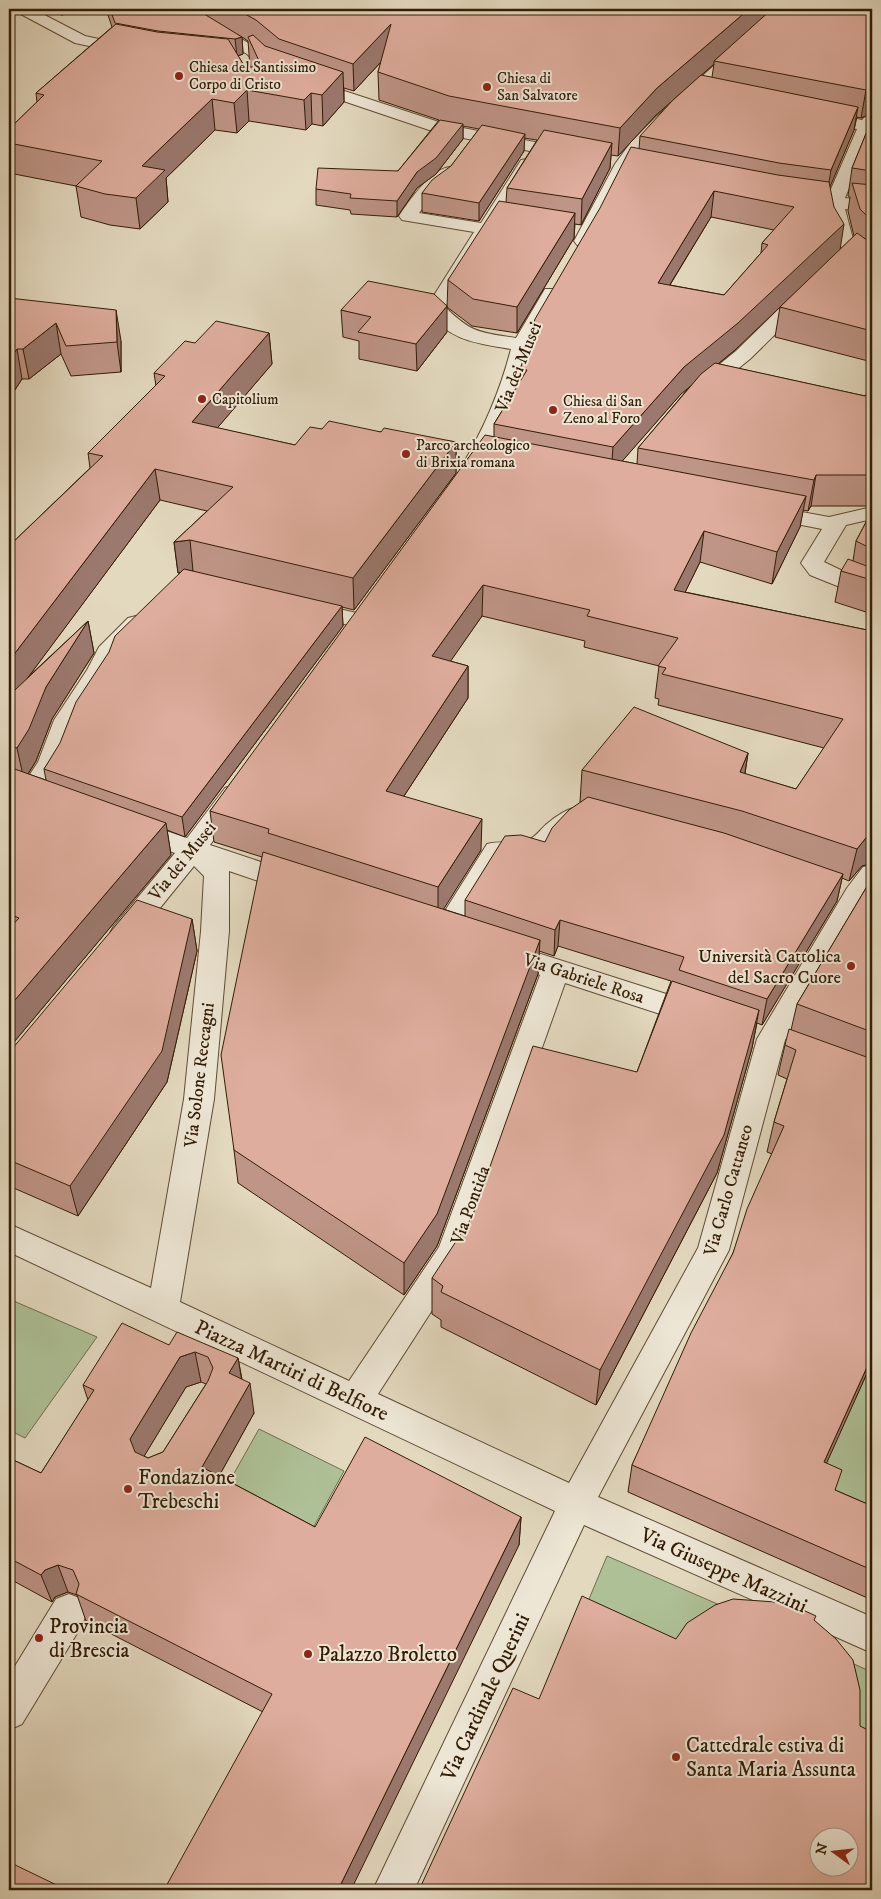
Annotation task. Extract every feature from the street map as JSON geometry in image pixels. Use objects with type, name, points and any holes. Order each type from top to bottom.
[{"type":"street","points":[[22,9],[80,40],[142,52]]},
{"type":"street","points":[[180,9],[258,57],[274,71],[305,83],[444,129],[585,157]]},
{"type":"street","points":[[573,258],[588,233],[623,164],[662,120],[788,9]]},
{"type":"street","points":[[238,63],[258,57]]},
{"type":"street","points":[[695,91],[714,95]]},
{"type":"street","points":[[800,112],[869,122],[835,201],[843,240],[844,257],[872,266]]},
{"type":"street","points":[[476,136],[443,179],[425,193],[408,216],[488,226],[512,221]]},
{"type":"street","points":[[522,345],[469,336],[456,328],[436,308],[537,148]]},
{"type":"street","points":[[604,160],[642,168]]},
{"type":"street","points":[[776,194],[872,207]]},
{"type":"street","points":[[569,230],[588,233]]},
{"type":"street","name":"Via dei Musei","points":[[462,483],[487,459],[512,384],[522,345],[562,275]]},
{"type":"street","points":[[689,400],[743,355],[818,282]]},
{"type":"street","points":[[747,508],[834,525]]},
{"type":"street","points":[[872,513],[838,520],[812,563],[818,570],[872,593]]},
{"type":"street","points":[[286,603],[366,613],[344,643]]},
{"type":"street","points":[[29,793],[50,762],[66,720],[99,671],[107,652],[154,604]]},
{"type":"street","name":"Via dei Musei","points":[[106,954],[193,849],[246,777]]},
{"type":"street","points":[[445,933],[496,851],[514,852],[540,846],[557,829],[582,812],[600,816]]},
{"type":"street","points":[[112,822],[314,890]]},
{"type":"street","name":"Via Solone Reccagni","points":[[163,1309],[199,1099],[215,931],[218,873],[193,849]]},
{"type":"street","name":"Via Carlo Cattaneo","points":[[576,1504],[713,1250],[757,1035],[852,885]]},
{"type":"street","name":"Via Gabriele Rosa","points":[[417,924],[718,1022]]},
{"type":"street","name":"Via Pontida","points":[[355,1400],[453,1252],[556,969]]},
{"type":"street","points":[[757,1035],[798,1050]]},
{"type":"street","name":"Piazza Martiri di Belfiore","points":[[9,1237],[576,1504]]},
{"type":"street","name":"Via Giuseppe Mazzini","points":[[576,1504],[872,1635]]},
{"type":"street","name":"Via Cardinale Querini","points":[[393,1890],[576,1504]]},
{"type":"street","points":[[9,1711],[69,1612]]},
{"type":"green space","points":[[9,1299],[97,1337],[25,1438],[9,1430]]},
{"type":"green space","points":[[872,1362],[872,1537],[812,1488]]},
{"type":"green space","points":[[259,1429],[344,1471],[312,1530],[228,1484]]},
{"type":"green space","points":[[607,1556],[768,1626],[691,1644],[579,1623]]},
{"type":"green space","points":[[806,1643],[872,1672],[872,1762]]},
{"type":"building","points":[[110,9],[196,9],[242,37],[235,39],[158,31],[115,23]]},
{"type":"building","points":[[236,9],[749,9],[657,88],[620,128],[449,96],[378,72],[391,24],[353,64],[279,39],[256,20]]},
{"type":"building","points":[[772,9],[872,9],[872,88],[866,90],[714,61]]},
{"type":"building","points":[[116,24],[157,32],[228,39],[245,67],[257,67],[260,63],[248,37],[253,35],[265,46],[343,72],[322,95],[311,93],[304,100],[247,90],[234,103],[212,99],[142,166],[165,170],[136,198],[105,194],[76,186],[102,161],[9,143],[9,129],[44,95],[36,93]]},
{"type":"building","points":[[701,75],[858,107],[831,170],[779,163],[640,136],[672,101]]},
{"type":"building","points":[[872,119],[872,171],[852,168]]},
{"type":"building","points":[[440,120],[463,124],[436,158],[417,172],[397,201],[350,198],[351,194],[316,189],[318,168],[398,171]]},
{"type":"building","points":[[482,125],[525,134],[479,203],[422,193],[432,180],[451,166]]},
{"type":"building","points":[[544,130],[612,143],[582,199],[507,188]]},
{"type":"building","points":[[631,147],[778,175],[829,182],[834,207],[844,224],[738,323],[684,367],[613,447],[494,424],[527,370],[520,369],[536,327],[533,326],[535,319],[600,208]],"holes":[[[714,191],[794,207],[762,243],[768,245],[724,295],[658,283]]]},
{"type":"building","points":[[852,183],[872,185],[872,221],[860,209]]},
{"type":"building","points":[[499,201],[575,213],[517,307],[473,299],[448,280]]},
{"type":"building","points":[[857,233],[872,243],[872,331],[780,307]]},
{"type":"building","points":[[368,281],[434,294],[447,306],[416,344],[358,332],[371,317],[341,310]]},
{"type":"building","points":[[9,298],[116,310],[117,342],[66,346],[56,323],[23,349],[17,349],[9,360]]},
{"type":"building","points":[[216,321],[269,333],[192,422],[295,445],[310,427],[322,429],[329,421],[381,432],[384,428],[456,442],[353,578],[190,540],[174,542],[233,487],[155,469],[9,661],[9,546],[103,456],[88,453],[165,376],[154,373],[185,341],[195,343]]},
{"type":"building","points":[[715,363],[865,396],[872,387],[872,475],[816,475],[814,480],[638,448],[701,374]]},
{"type":"building","points":[[485,435],[806,496],[777,552],[704,531],[674,590],[872,631],[872,834],[869,834],[857,849],[742,811],[582,770],[634,707],[748,753],[740,772],[796,789],[843,719],[662,674],[666,668],[658,666],[678,638],[587,616],[590,610],[483,585],[432,656],[468,666],[386,791],[482,819],[438,887],[268,833],[269,829],[210,811]]},
{"type":"building","points":[[872,511],[872,549],[856,541]]},
{"type":"building","points":[[848,559],[872,568],[872,580],[841,571]]},
{"type":"building","points":[[184,569],[342,606],[182,817],[44,769],[60,743],[76,702],[109,652],[115,636]]},
{"type":"building","points":[[88,621],[46,687],[29,729],[17,748],[9,746],[9,688],[15,690]]},
{"type":"building","points":[[9,767],[166,823],[9,1007],[9,929],[19,918],[9,914]]},
{"type":"building","points":[[588,797],[724,833],[843,874],[767,999],[679,970],[684,957],[560,920],[555,930],[465,900],[505,836],[521,835],[545,842],[552,828],[569,810]]},
{"type":"building","points":[[263,852],[540,940],[437,1214],[404,1263],[234,1150],[221,1055]]},
{"type":"building","name":"Università Cattolica del Sacro Cuore","points":[[872,878],[872,1032],[797,1004]]},
{"type":"building","points":[[137,900],[192,919],[162,1051],[70,1186],[9,1160],[9,1050],[12,1049]]},
{"type":"building","points":[[672,981],[759,1010],[724,1135],[600,1370],[441,1292],[443,1286],[432,1278],[472,1217],[533,1046],[637,1072]]},
{"type":"building","points":[[789,1029],[872,1059],[872,1356],[824,1462],[842,1470],[835,1490],[872,1506],[872,1570],[632,1465],[691,1333],[733,1253],[747,1209],[784,1126],[774,1122],[796,1050],[785,1045]]},
{"type":"building","name":"Palazzo Broletto","points":[[122,1323],[169,1345],[177,1332],[238,1358],[229,1373],[250,1383],[202,1467],[315,1527],[365,1437],[521,1517],[338,1890],[164,1890],[272,1694],[76,1594],[79,1584],[73,1570],[58,1565],[45,1570],[41,1575],[9,1558],[9,1458],[41,1473],[94,1390],[83,1385]],"holes":[[[195,1352],[208,1357],[213,1368],[208,1381],[163,1452],[148,1458],[135,1452],[130,1439],[180,1357]]]},
{"type":"building","name":"Cattedrale estiva di Santa Maria Assunta","points":[[582,1596],[676,1639],[687,1623],[715,1605],[733,1599],[775,1602],[777,1598],[816,1616],[814,1620],[836,1639],[853,1660],[860,1690],[860,1726],[872,1732],[872,1890],[419,1890],[513,1688],[539,1699]]},
{"type":"building","points":[[9,1862],[67,1890],[9,1890]]},
{"type":"place","name":"Chiesa del Santissimo Corpo di Cristo","points":[[179,76]]},
{"type":"place","name":"Chiesa di San Salvatore","points":[[487,87]]},
{"type":"place","name":"Capitolium","points":[[202,399]]},
{"type":"place","name":"Chiesa di San Zeno al Foro","points":[[553,410]]},
{"type":"place","name":"Parco archeologico di Brixia romana","points":[[406,454]]},
{"type":"place","name":"Università Cattolica del Sacro Cuore","points":[[851,966]]},
{"type":"place","name":"Fondazione Trebeschi","points":[[128,1489]]},
{"type":"place","name":"Provincia di Brescia","points":[[39,1638]]},
{"type":"place","name":"Palazzo Broletto","points":[[308,1654]]},
{"type":"place","name":"Cattedrale estiva di Santa Maria Assunta","points":[[676,1757]]}]
